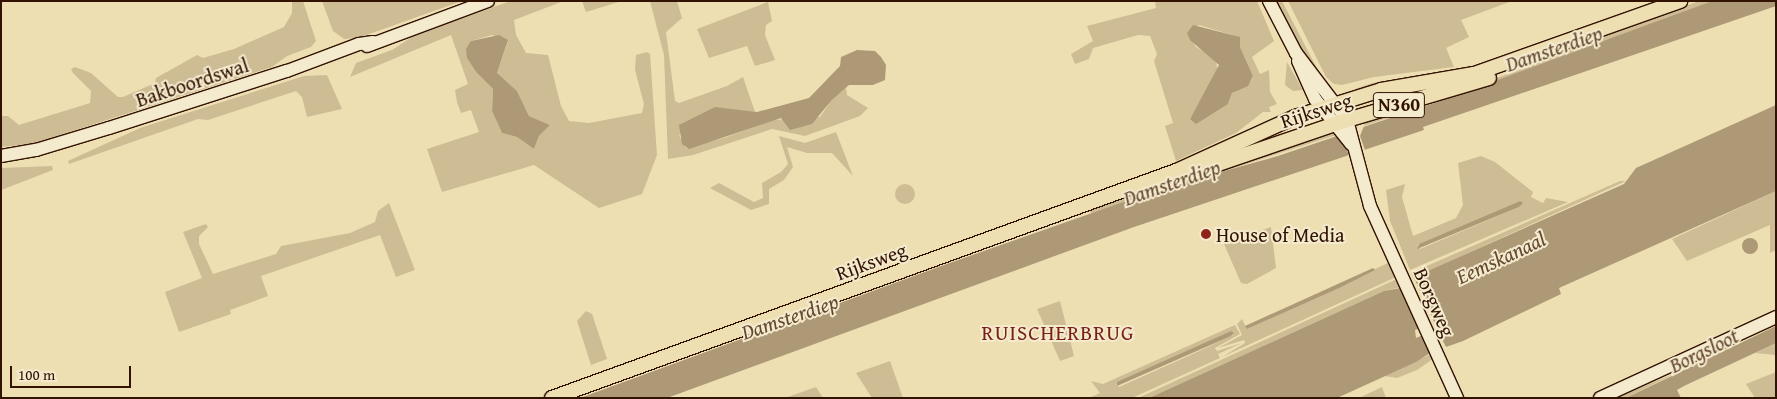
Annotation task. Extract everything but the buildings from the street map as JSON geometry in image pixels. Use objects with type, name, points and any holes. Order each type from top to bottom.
[{"type":"main road","name":"Bakboordswal","points":[[1,157],[36,150],[109,128],[286,71],[358,44],[373,42],[488,1]]},
{"type":"main road","points":[[1269,1],[1296,54],[1328,106],[1344,127]]},
{"type":"main road","name":"Rijksweg","points":[[552,398],[1176,172],[1268,127],[1381,90],[1478,72],[1680,1]]},
{"type":"main road","name":"Rijksweg","points":[[1176,172],[1209,166],[1344,127],[1460,88],[1693,1]]},
{"type":"main road","points":[[1478,72],[1490,60]]},
{"type":"main road","name":"Borgweg","points":[[1344,127],[1367,188],[1370,204],[1457,398]]},
{"type":"main road","points":[[1600,398],[1776,317]]},
{"type":"shaded area","points":[[292,1],[303,1],[316,41],[311,47],[287,56],[272,67],[32,144],[1,147],[1,116],[8,116],[19,125],[90,103],[91,91],[71,69],[75,67],[91,73],[118,97],[123,97],[155,83],[156,78],[197,55],[203,58],[234,49],[284,27],[292,13]]},
{"type":"shaded area","points":[[322,1],[462,1],[358,38],[344,39],[333,31]]},
{"type":"shaded area","points":[[511,1],[564,1],[514,20],[516,35],[526,53],[548,55],[561,106],[569,121],[589,123],[642,113],[644,104],[635,70],[636,55],[647,52],[650,54],[657,155],[642,194],[599,208],[534,165],[442,192],[427,149],[479,132],[471,110],[461,113],[457,102],[455,90],[468,84],[451,35],[350,77],[356,63],[392,50],[415,35]],"holes":[[[492,35],[508,41],[497,73],[499,77],[517,91],[529,116],[550,125],[539,136],[534,149],[517,137],[502,133],[492,111],[493,89],[476,72],[467,58],[471,41]]]},
{"type":"shaded area","points":[[582,1],[622,1],[586,12]]},
{"type":"shaded area","points":[[650,1],[677,1],[682,18],[666,32],[675,101],[679,103],[727,86],[743,77],[755,112],[721,108],[679,135],[686,148],[724,138],[773,120],[820,117],[831,101],[846,88],[847,95],[868,108],[860,116],[805,136],[772,129],[693,155],[668,159],[664,55]]},
{"type":"shaded area","points":[[1155,1],[1257,1],[1274,41],[1252,57],[1260,74],[1269,70],[1270,92],[1277,104],[1269,107],[1271,112],[1263,112],[1236,133],[1176,161],[1165,126],[1173,123],[1154,61],[1157,54],[1150,36],[1138,35],[1093,48],[1089,59],[1075,64],[1071,54],[1093,41],[1087,26],[1156,8]],"holes":[[[1199,25],[1239,37],[1240,47],[1253,76],[1251,81],[1232,93],[1228,104],[1190,119],[1218,71],[1215,58],[1196,47],[1187,33]]]},
{"type":"shaded area","points":[[1274,1],[1282,1],[1323,80],[1310,68]]},
{"type":"shaded area","points":[[1288,1],[1512,1],[1461,20],[1469,37],[1446,48],[1454,67],[1374,77],[1342,85],[1334,84],[1326,77]]},
{"type":"shaded area","points":[[1699,1],[1712,1],[1535,68],[1364,126],[1365,123],[1531,66],[1565,50]]},
{"type":"shaded area","points":[[768,2],[772,21],[766,25],[765,35],[775,60],[755,66],[747,46],[709,58],[697,29]]},
{"type":"shaded area","points":[[1287,61],[1303,90],[1293,91],[1285,85]]},
{"type":"shaded area","points":[[1448,74],[1356,90],[1355,89],[1372,83]]},
{"type":"shaded area","points":[[327,75],[342,109],[307,117],[302,97],[296,91],[208,120],[198,119],[69,164],[68,161],[140,128],[304,76]]},
{"type":"shaded area","points":[[836,132],[853,176],[832,153],[807,153],[787,147],[793,167],[784,180],[769,189],[769,204],[751,210],[710,188],[719,183],[754,202],[763,198],[762,183],[781,172],[788,164],[779,136],[805,143]]},
{"type":"shaded area","points":[[1328,133],[1336,135],[1091,214],[1090,210],[1156,187]]},
{"type":"shaded area","points":[[1481,156],[1495,162],[1533,192],[1531,197],[1543,203],[1546,198],[1568,202],[1410,270],[1390,221],[1386,190],[1405,184],[1402,197],[1413,236],[1456,218],[1463,205],[1458,163]],"holes":[[[1520,201],[1519,207],[1420,249],[1417,245]]]},
{"type":"shaded area","points":[[52,166],[53,170],[1,190],[1,168]]},
{"type":"shaded area","points":[[1620,181],[1626,181],[1431,270],[1415,280],[1413,278],[1411,273]]},
{"type":"shaded area","points":[[901,184],[909,184],[915,190],[915,198],[909,204],[901,204],[895,198],[895,190]]},
{"type":"shaded area","points":[[1776,191],[1776,250],[1770,253],[1770,225],[1687,261],[1672,239]]},
{"type":"shaded area","points":[[389,203],[415,270],[396,277],[380,235],[261,276],[268,296],[230,310],[231,314],[179,332],[165,292],[202,278],[183,232],[206,224],[208,227],[199,236],[199,244],[213,274],[276,254],[281,246],[350,233],[375,222],[378,211]]},
{"type":"shaded area","points":[[1271,227],[1276,268],[1247,284],[1241,283],[1224,244]]},
{"type":"shaded area","points":[[1390,262],[1396,277],[1222,357],[1245,343],[1244,340],[1218,348],[1242,335],[1237,324],[1242,319],[1247,329]]},
{"type":"shaded area","points":[[1399,278],[1401,287],[1384,291],[1149,398],[1138,398]]},
{"type":"shaded area","points":[[1060,301],[1074,356],[1060,361],[1037,309]]},
{"type":"shaded area","points":[[586,311],[592,314],[607,359],[591,365],[577,321]]},
{"type":"shaded area","points":[[1235,325],[1240,334],[1215,348],[1217,351],[1242,343],[1218,354],[1220,358],[1132,398],[1089,398],[1100,393],[1091,381],[1103,384]],"holes":[[[1231,331],[1233,335],[1119,387],[1116,384]]]},
{"type":"shaded area","points":[[1776,343],[1776,355],[1755,353]]},
{"type":"shaded area","points":[[1431,354],[1433,359],[1417,370],[1397,378],[1384,376]]},
{"type":"shaded area","points":[[890,361],[903,398],[872,398],[856,373]]},
{"type":"shaded area","points":[[1776,372],[1776,398],[1755,398],[1746,384]]},
{"type":"shaded area","points":[[1676,373],[1626,398],[1616,398],[1656,381]]},
{"type":"shaded area","points":[[816,387],[823,398],[785,398]]},
{"type":"shaded area","points":[[1382,387],[1386,398],[1359,398]]},
{"type":"water","points":[[1712,1],[1776,1],[1776,6],[1423,127],[1424,130],[1134,227],[667,398],[580,398],[944,265],[1163,188],[1278,156],[1449,98]]},
{"type":"water","points":[[1193,25],[1240,37],[1240,47],[1253,76],[1248,86],[1232,93],[1228,104],[1196,124],[1190,119],[1219,65],[1190,40],[1187,33]]},
{"type":"water","points":[[499,35],[508,40],[497,73],[517,91],[529,116],[550,125],[539,136],[534,149],[517,137],[502,133],[492,111],[493,89],[476,72],[467,58],[466,49],[471,41]]},
{"type":"water","points":[[857,50],[875,51],[881,57],[886,65],[885,80],[873,85],[849,85],[831,101],[812,124],[790,130],[781,118],[689,149],[682,144],[679,125],[715,107],[757,112],[809,98],[840,66],[841,57]]},
{"type":"water","name":"Eemskanaal","points":[[1776,105],[1776,191],[1559,288],[1561,294],[1463,341],[1446,347],[1444,344],[1416,362],[1337,398],[1149,398],[1384,291],[1417,285],[1415,280],[1430,270],[1624,184],[1636,168]],"holes":[[[1439,321],[1439,328],[1416,338],[1415,330]]]},
{"type":"water","points":[[1520,201],[1523,203],[1519,207],[1417,249],[1419,244]]},
{"type":"water","points":[[1750,238],[1758,246],[1750,254],[1742,246]]},
{"type":"water","points":[[1373,268],[1375,270],[1339,288],[1247,329],[1245,326]]},
{"type":"water","points":[[1776,326],[1776,343],[1677,390],[1681,398],[1626,398]]},
{"type":"water","points":[[1231,331],[1234,333],[1231,336],[1117,386],[1117,382]]},
{"type":"pier","points":[[1364,126],[1360,136],[1365,150],[1349,155],[1344,142],[1336,135]]},
{"type":"pier","points":[[1414,278],[1435,324],[1421,330],[1404,288],[1414,284]]},
{"type":"pier","points":[[1436,327],[1447,349],[1443,347],[1433,351],[1423,333]]},
{"type":"place","name":"House of Media","points":[[1206,234]]},
{"type":"district","name":"RUISCHERBRUG","points":[[1058,333]]},
{"type":"water label","name":"Damsterdiep","points":[[1554,49]]},
{"type":"water label","name":"Damsterdiep","points":[[1172,183]]},
{"type":"water label","name":"Damsterdiep","points":[[790,317]]},
{"type":"water label","name":"Borgsloot","points":[[1704,351]]}]
